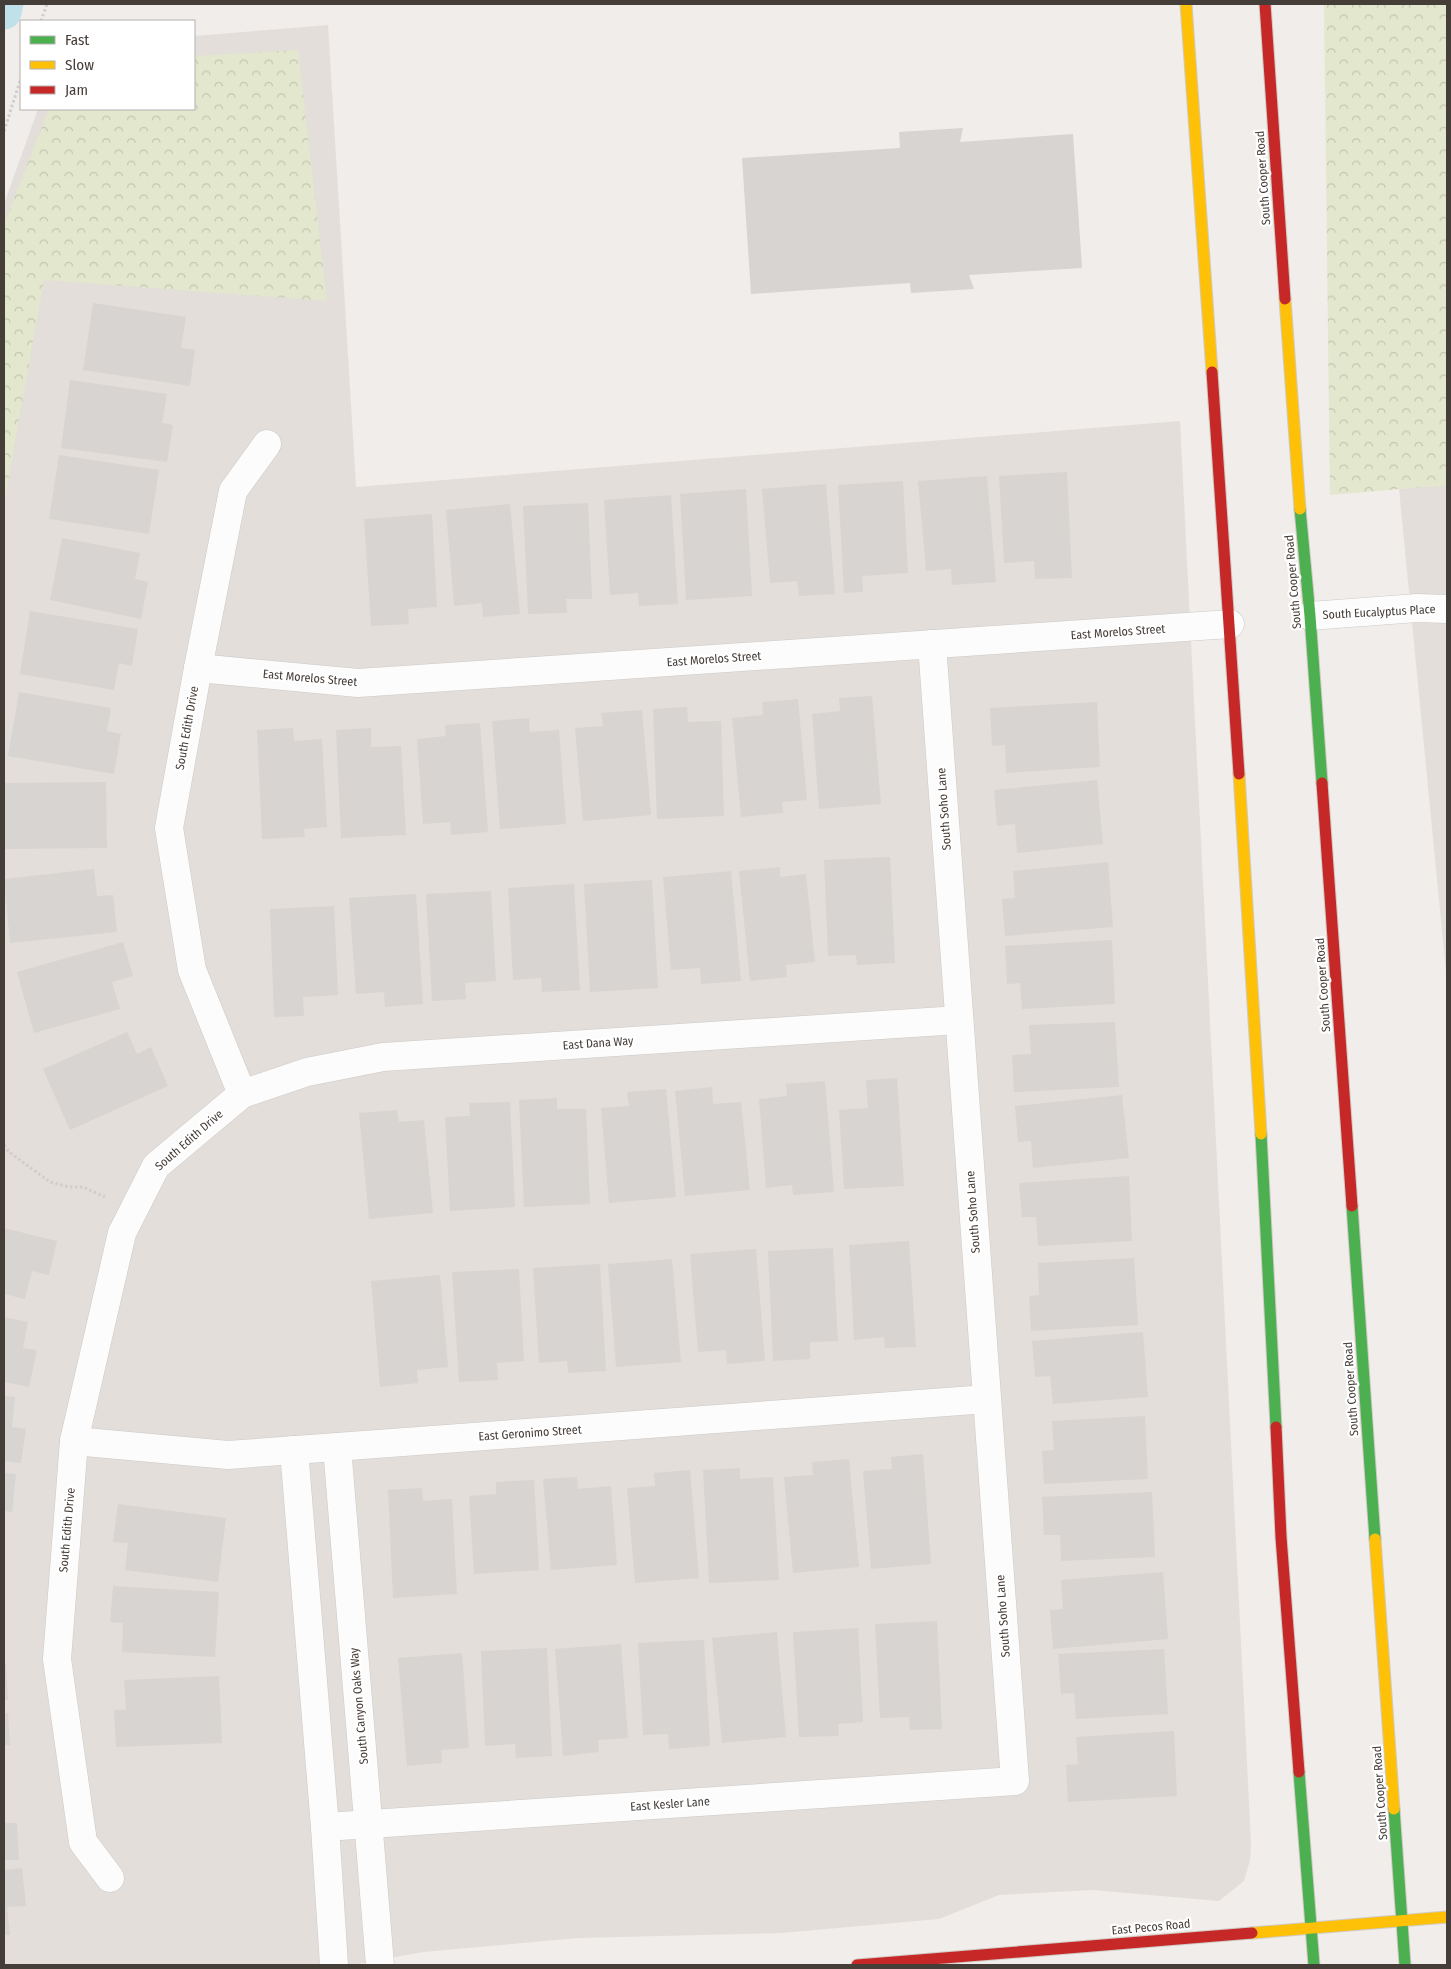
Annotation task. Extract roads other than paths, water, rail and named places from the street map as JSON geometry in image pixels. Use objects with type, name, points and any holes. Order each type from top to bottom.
[{"type":"main road","points":[[1186,4],[1230,624],[1262,1148],[1281,1537],[1314,1965]]},
{"type":"main road","name":"South Cooper Road","points":[[1264,4],[1299,496],[1310,616],[1406,1965]]},
{"type":"main road","name":"East Pecos Road","points":[[857,1965],[1447,1917]]},
{"type":"street","name":"South Edith Drive","points":[[110,1878],[83,1842],[57,1660],[74,1441],[122,1233],[131,1214],[156,1166],[242,1094],[192,970],[169,828],[233,490],[267,444]]},
{"type":"street","name":"South Eucalyptus Place","points":[[1310,616],[1417,608],[1447,609]]},
{"type":"street","name":"East Morelos Street","points":[[198,668],[358,683],[1230,624]]},
{"type":"street","name":"South Soho Lane","points":[[932,644],[1015,1781]]},
{"type":"street","name":"East Dana Way","points":[[242,1094],[307,1072],[383,1057],[959,1020]]},
{"type":"street","name":"East Geronimo Street","points":[[74,1441],[228,1456],[987,1399]]},
{"type":"street","name":"South Canyon Oaks Way","points":[[338,1447],[380,1965]]},
{"type":"street","points":[[294,1450],[325,1827],[334,1965]]},
{"type":"street","name":"East Kesler Lane","points":[[325,1827],[1015,1781]]},
{"type":"waterway","points":[[4,12],[6,4]]}]
